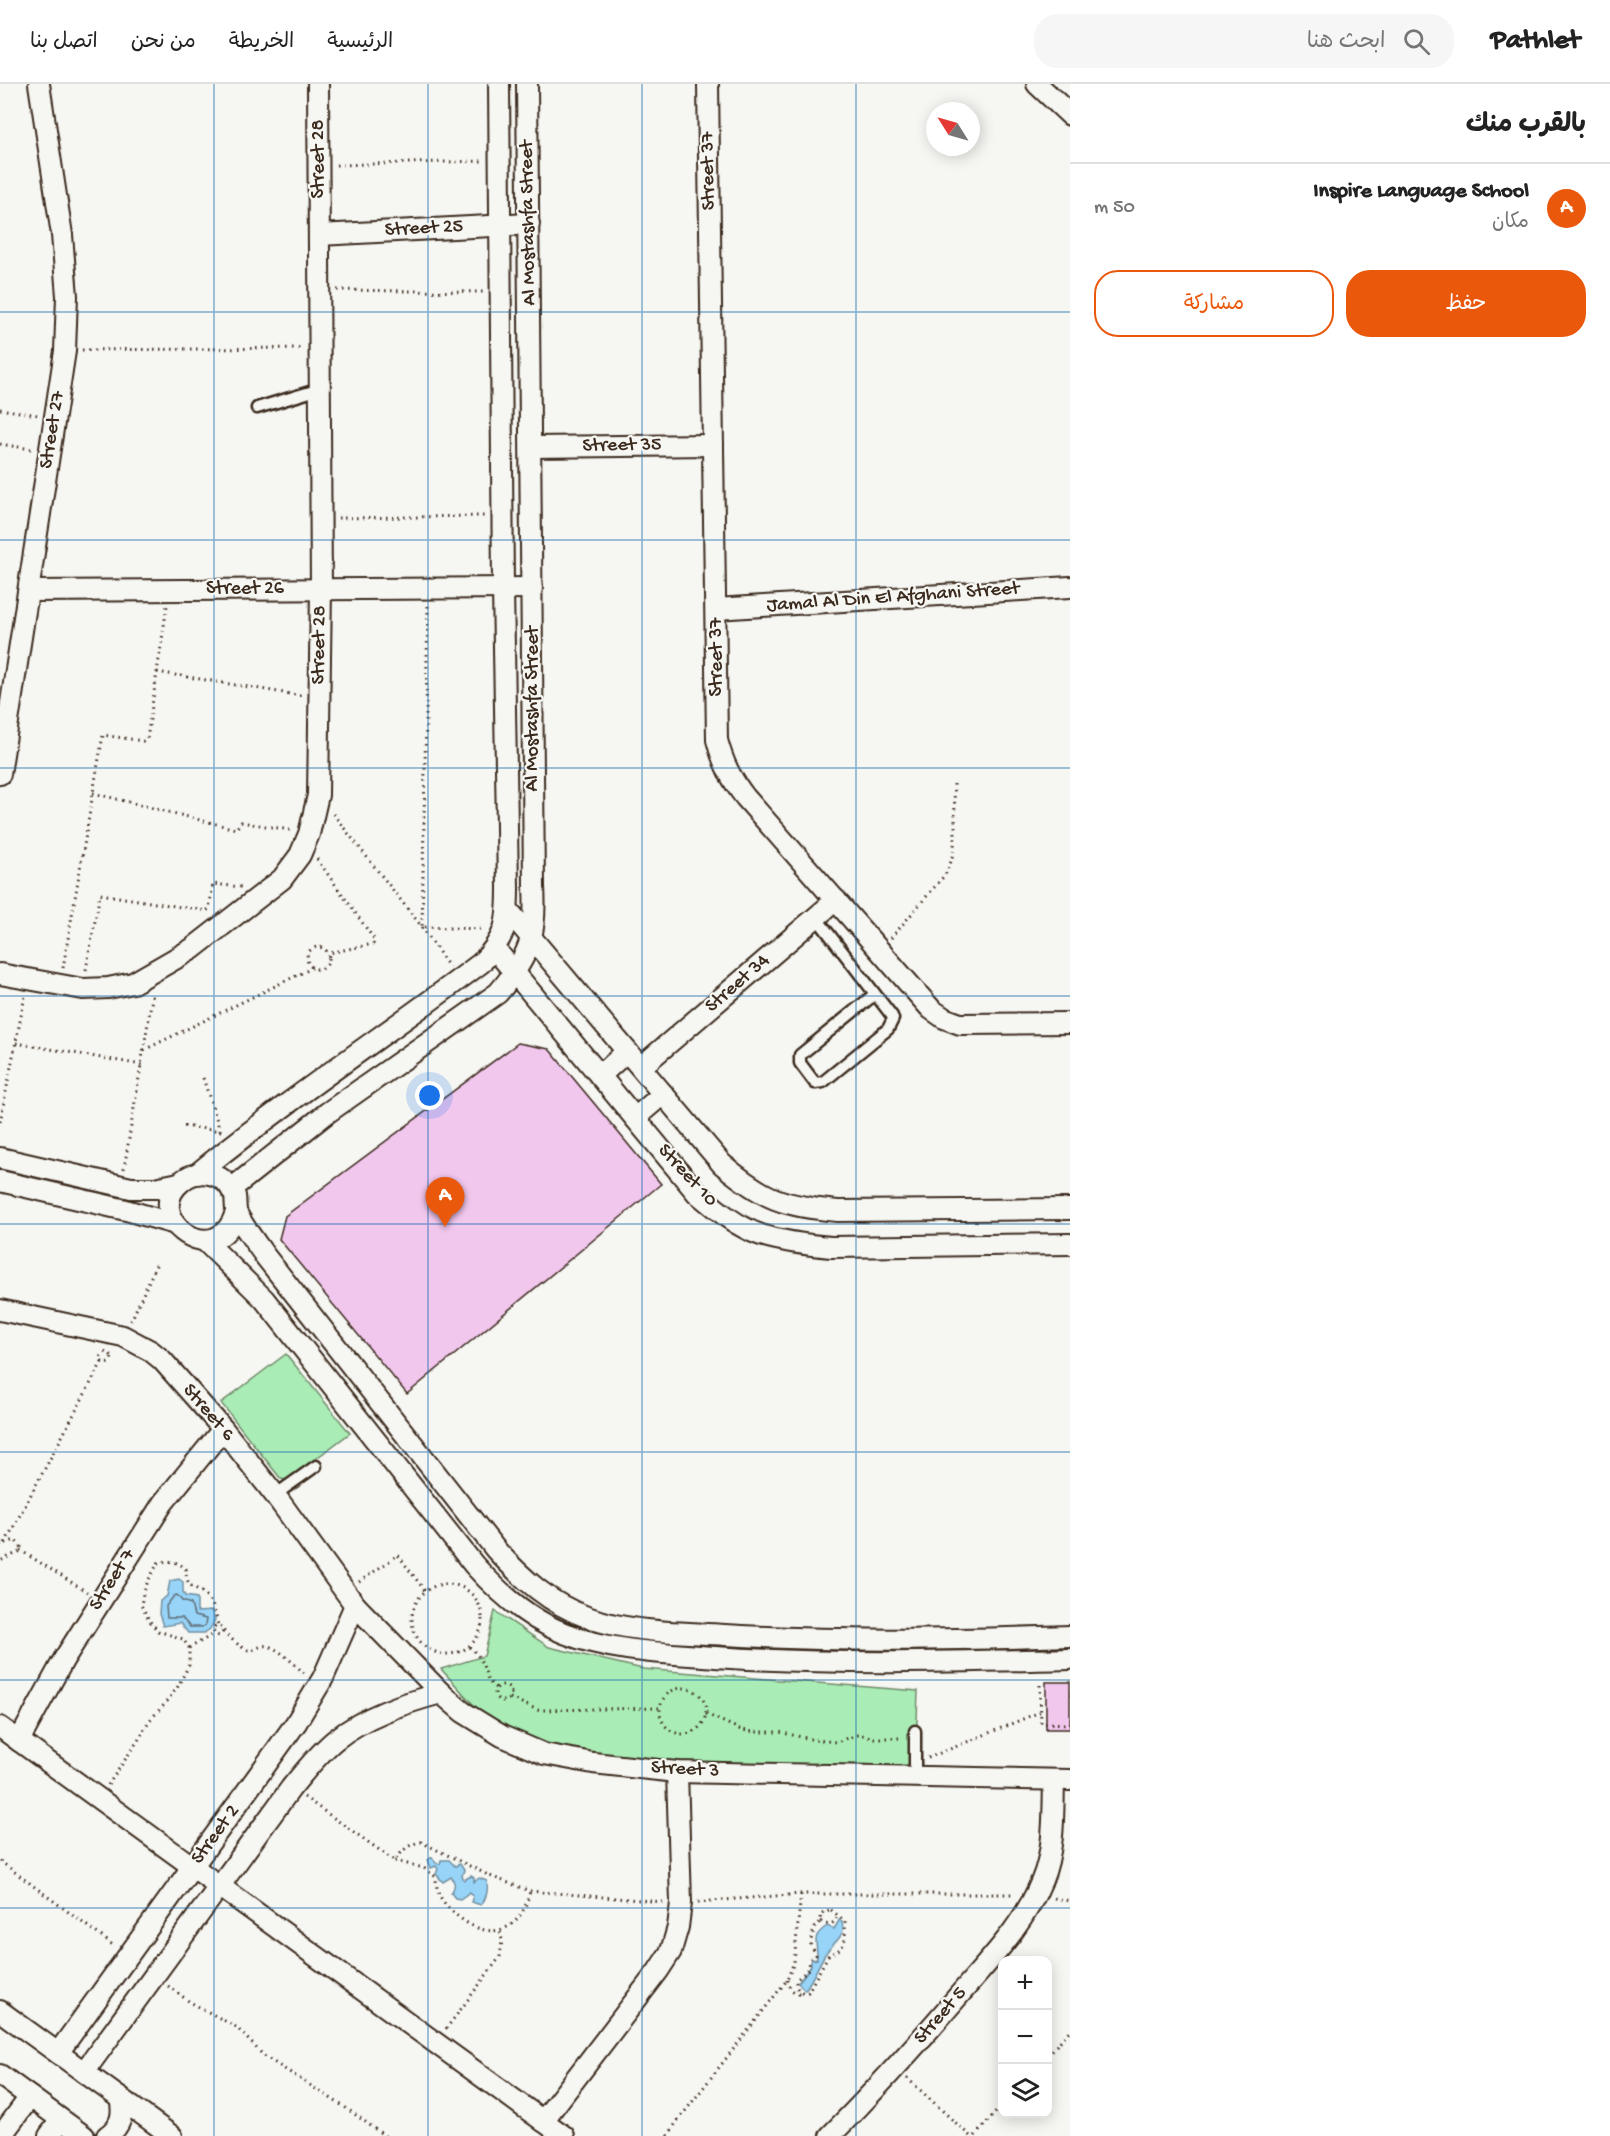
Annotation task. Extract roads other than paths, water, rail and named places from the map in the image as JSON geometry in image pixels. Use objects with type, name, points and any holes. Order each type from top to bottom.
[{"type":"street","name":"Street 27","points":[[0,772],[30,591],[65,351],[67,296],[62,235],[39,84]]},
{"type":"street","name":"Street 28","points":[[0,974],[83,989],[108,988],[133,983],[192,949],[282,879],[300,855],[307,838],[318,795],[320,699],[318,84]]},
{"type":"street","name":"Al Mostashfa Street","points":[[197,1174],[224,1140],[289,1101],[383,1036],[481,963],[495,949],[504,930],[508,910],[499,84]]},
{"type":"street","name":"Al Mostashfa Street","points":[[231,1189],[327,1113],[498,993],[515,973],[532,938],[536,916],[527,84]]},
{"type":"street","name":"Street 37","points":[[708,84],[717,740],[722,761],[732,780],[746,797],[931,1008],[944,1018],[960,1024],[1070,1023]]},
{"type":"street","points":[[1037,84],[1066,105]]},
{"type":"street","name":"Street 25","points":[[319,234],[529,224]]},
{"type":"street","name":"Street 35","points":[[531,447],[713,445]]},
{"type":"street","name":"Jamal Al Din El Afghani Street","points":[[716,609],[1070,587]]},
{"type":"street","name":"Street 26","points":[[30,591],[532,588]]},
{"type":"street","name":"Street 34","points":[[640,1067],[836,900]]},
{"type":"street","name":"Street 10","points":[[508,910],[722,1164],[747,1185],[775,1201],[806,1208],[838,1211],[1070,1209]]},
{"type":"street","name":"Street 10","points":[[495,949],[697,1193],[726,1216],[759,1234],[796,1244],[831,1247],[1070,1244]]},
{"type":"street","points":[[600,1076],[627,1051]]},
{"type":"street","points":[[635,1118],[663,1094]]},
{"type":"street","points":[[0,1158],[122,1186],[155,1188],[179,1183],[197,1174],[213,1174],[231,1189],[236,1204],[236,1212],[228,1228],[213,1238],[204,1240],[187,1236],[175,1224],[170,1207],[171,1198],[179,1183]]},
{"type":"street","points":[[0,1181],[110,1206],[175,1224]]},
{"type":"street","points":[[236,1212],[282,1278],[496,1550],[522,1577],[560,1604],[585,1616],[638,1630],[777,1638],[936,1640],[1070,1636]]},
{"type":"street","points":[[204,1240],[264,1299],[474,1565],[500,1592],[537,1619],[561,1632],[587,1642],[615,1648],[776,1661],[936,1662],[1070,1659]]},
{"type":"street","name":"Street 6","points":[[0,1310],[123,1336],[151,1351],[162,1360],[223,1429],[275,1495],[350,1598]]},
{"type":"street","name":"Street 7","points":[[19,1741],[64,1659],[163,1503],[223,1429]]},
{"type":"street","name":"Street 2","points":[[58,2053],[296,1723],[335,1654],[350,1598]]},
{"type":"street","name":"Street 3","points":[[350,1598],[441,1693],[463,1712],[502,1736],[544,1754],[593,1763],[677,1772],[915,1770],[1062,1780]]},
{"type":"street","points":[[936,1640],[936,1662]]},
{"type":"street","name":"Street 2","points":[[84,2072],[291,1788],[317,1757],[336,1739],[386,1711],[441,1693]]},
{"type":"street","points":[[0,1727],[564,2136]]},
{"type":"street","points":[[543,2121],[671,1951],[678,1927],[681,1903],[677,1772]]},
{"type":"street","name":"Street 5","points":[[830,2136],[895,2067],[1012,1934],[1030,1907],[1043,1878],[1051,1848],[1062,1780]]},
{"type":"street","points":[[0,2011],[172,2136]]},
{"type":"street","points":[[0,2075],[84,2136]]},
{"type":"street","points":[[1,2136],[30,2097]]},
{"type":"street","points":[[107,2136],[116,2129],[122,2119],[123,2109],[120,2098]]},
{"type":"street","points":[[49,2136],[61,2120]]},
{"type":"lane","points":[[257,408],[320,389]]},
{"type":"lane","points":[[816,917],[892,1016],[892,1023],[824,1082],[815,1083],[800,1063],[800,1055],[875,994]]},
{"type":"lane","points":[[275,1495],[316,1466]]},
{"type":"lane","points":[[915,1735],[915,1770]]},
{"type":"water","points":[[179,1579],[183,1582],[185,1596],[197,1598],[197,1612],[212,1611],[215,1620],[210,1629],[204,1633],[188,1633],[180,1623],[163,1626],[159,1614],[160,1601],[167,1596],[170,1581]]},
{"type":"water","points":[[432,1857],[436,1863],[440,1864],[441,1860],[449,1860],[455,1866],[460,1864],[464,1870],[462,1876],[464,1880],[471,1876],[474,1882],[479,1878],[487,1881],[487,1894],[481,1905],[471,1902],[473,1896],[470,1892],[460,1899],[455,1898],[451,1893],[454,1885],[453,1879],[451,1877],[443,1882],[436,1874],[438,1869],[436,1866],[431,1868],[428,1860]]},
{"type":"water","points":[[840,1919],[843,1925],[841,1935],[827,1952],[805,1990],[798,1983],[811,1966],[811,1960],[817,1959],[818,1934],[827,1926],[834,1929]]},
{"type":"place","name":"Inspire Language School","points":[[445,1227]]}]
